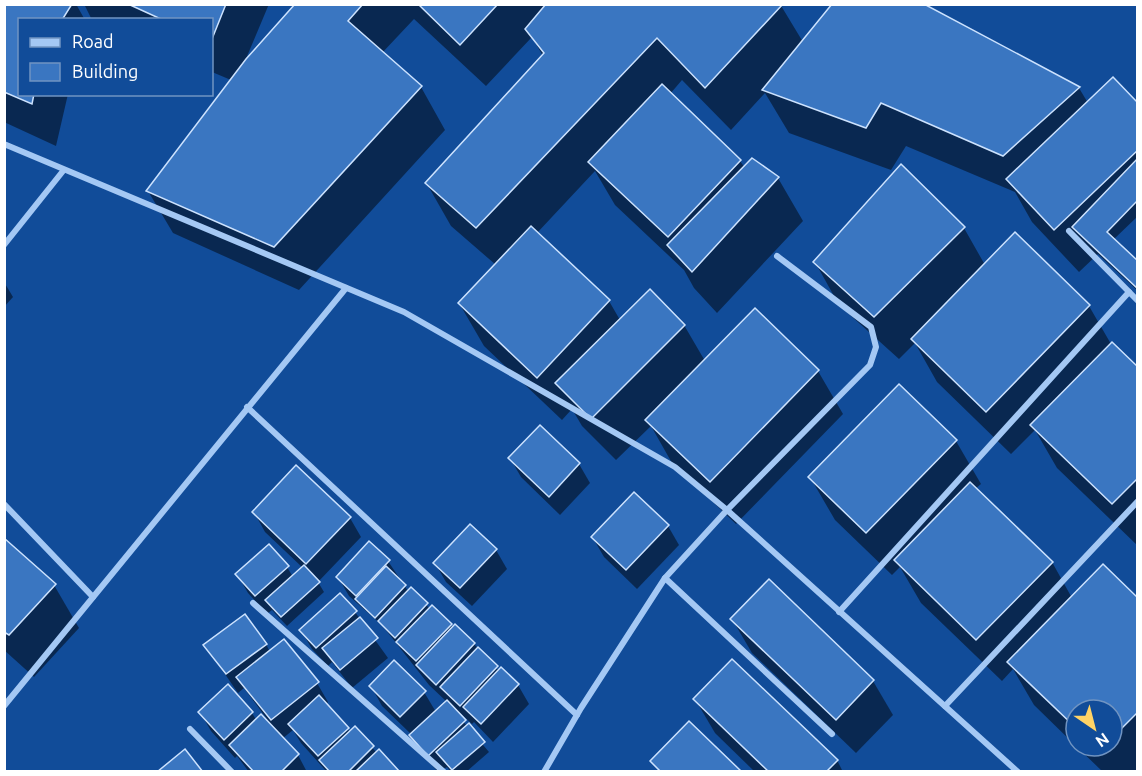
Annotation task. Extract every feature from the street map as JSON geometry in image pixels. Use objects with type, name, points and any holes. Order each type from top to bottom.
[{"type":"street","points":[[4,144],[63,171],[404,312],[675,467],[727,510],[1018,771]]},
{"type":"street","points":[[4,245],[63,171]]},
{"type":"street","points":[[1069,231],[1137,301]]},
{"type":"street","points":[[544,771],[665,578],[727,510],[870,364],[876,347],[871,327],[777,256]]},
{"type":"street","points":[[4,706],[346,288]]},
{"type":"street","points":[[839,612],[1129,292]]},
{"type":"street","points":[[247,407],[577,715]]},
{"type":"street","points":[[945,706],[1137,501]]},
{"type":"street","points":[[4,504],[93,597]]},
{"type":"street","points":[[665,578],[832,734]]},
{"type":"street","points":[[253,603],[444,771]]},
{"type":"street","points":[[190,729],[232,771]]},
{"type":"building","points":[[4,4],[72,4],[63,18],[18,18],[18,96],[34,96],[32,104],[4,92]]},
{"type":"building","points":[[128,4],[226,4],[213,36],[213,18],[159,18]]},
{"type":"building","points":[[295,4],[363,4],[348,21],[422,86],[274,247],[146,191],[246,59]]},
{"type":"building","points":[[418,4],[498,4],[460,45]]},
{"type":"building","points":[[546,4],[783,4],[705,88],[657,38],[476,228],[425,183],[544,53],[525,29]]},
{"type":"building","points":[[832,4],[924,4],[1080,87],[1003,156],[881,103],[866,128],[762,90]]},
{"type":"building","points":[[1113,77],[1138,103],[1138,150],[1054,230],[1006,179]]},
{"type":"building","points":[[662,84],[741,160],[668,237],[588,162]]},
{"type":"building","points":[[752,158],[779,177],[692,272],[667,245]]},
{"type":"building","points":[[1138,158],[1138,200],[1107,232],[1138,261],[1138,289],[1072,227]]},
{"type":"building","points":[[901,164],[965,227],[874,317],[813,262]]},
{"type":"building","points":[[531,226],[610,300],[537,378],[458,303]]},
{"type":"building","points":[[1015,232],[1090,305],[986,412],[911,339]]},
{"type":"building","points":[[650,289],[685,325],[591,419],[555,383]]},
{"type":"building","points":[[755,308],[819,370],[710,482],[645,420]]},
{"type":"building","points":[[1112,342],[1138,367],[1138,478],[1112,504],[1030,425]]},
{"type":"building","points":[[899,384],[957,440],[866,533],[808,477]]},
{"type":"building","points":[[540,425],[580,463],[549,497],[508,458]]},
{"type":"building","points":[[296,465],[351,517],[306,564],[252,512]]},
{"type":"building","points":[[970,482],[1053,562],[976,640],[894,560]]},
{"type":"building","points":[[634,492],[669,525],[626,570],[591,537]]},
{"type":"building","points":[[470,524],[497,549],[460,588],[433,563]]},
{"type":"building","points":[[4,538],[56,584],[9,635],[4,632]]},
{"type":"building","points":[[369,541],[390,560],[356,596],[336,577]]},
{"type":"building","points":[[269,544],[289,566],[255,596],[235,574]]},
{"type":"building","points":[[1103,564],[1138,598],[1138,712],[1124,726],[1124,698],[1064,698],[1064,717],[1007,662]]},
{"type":"building","points":[[304,565],[320,582],[281,617],[265,600]]},
{"type":"building","points":[[386,566],[406,585],[375,618],[355,599]]},
{"type":"building","points":[[769,579],[874,680],[836,720],[730,619]]},
{"type":"building","points":[[411,587],[428,603],[395,638],[378,621]]},
{"type":"building","points":[[340,593],[357,611],[316,648],[299,630]]},
{"type":"building","points":[[432,605],[452,624],[416,661],[396,642]]},
{"type":"building","points":[[245,614],[267,644],[226,674],[203,645]]},
{"type":"building","points":[[360,617],[378,638],[340,670],[322,648]]},
{"type":"building","points":[[455,624],[475,643],[436,685],[416,665]]},
{"type":"building","points":[[284,639],[319,682],[271,720],[236,677]]},
{"type":"building","points":[[478,647],[498,666],[460,706],[440,687]]},
{"type":"building","points":[[732,659],[838,760],[826,772],[769,772],[693,699]]},
{"type":"building","points":[[394,660],[426,691],[400,717],[369,686]]},
{"type":"building","points":[[501,667],[519,684],[481,724],[463,707]]},
{"type":"building","points":[[228,684],[253,712],[224,740],[198,712]]},
{"type":"building","points":[[319,695],[349,728],[318,756],[288,724]]},
{"type":"building","points":[[447,700],[466,720],[428,756],[409,735]]},
{"type":"building","points":[[261,714],[299,754],[281,772],[254,772],[229,745]]},
{"type":"building","points":[[689,721],[742,772],[661,772],[650,761]]},
{"type":"building","points":[[469,723],[485,742],[452,770],[436,752]]},
{"type":"building","points":[[355,726],[374,746],[348,772],[330,772],[319,760]]},
{"type":"building","points":[[185,749],[203,772],[157,772]]},
{"type":"building","points":[[379,749],[400,772],[355,772]]}]
